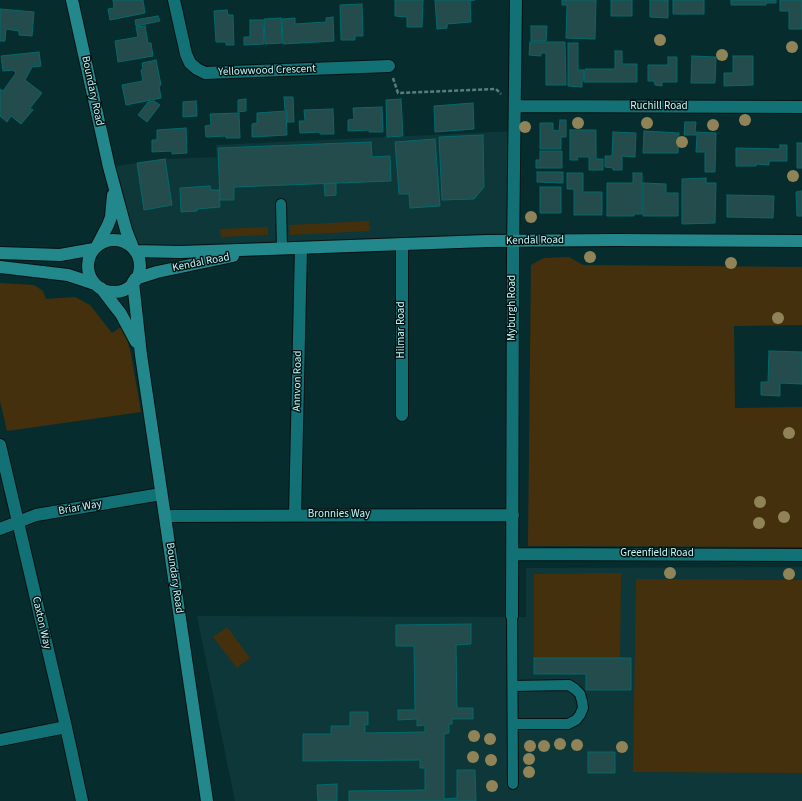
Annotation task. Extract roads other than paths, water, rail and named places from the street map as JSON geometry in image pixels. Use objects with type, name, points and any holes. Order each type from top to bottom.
[{"type":"main road","name":"Boundary Road","points":[[72,0],[112,181],[126,230],[134,250]]},
{"type":"main road","name":"Boundary Road","points":[[95,248],[107,229],[111,217],[113,202],[112,181]]},
{"type":"main road","points":[[0,253],[60,255],[95,248],[107,241],[112,240],[123,242],[134,250],[139,262],[139,268],[134,281],[126,288],[116,291],[98,286],[81,278],[0,267]]},
{"type":"main road","name":"Kendal Road","points":[[134,250],[180,252],[268,250],[514,241],[802,241]]},
{"type":"main road","points":[[95,248],[89,259],[88,270],[92,280],[98,286]]},
{"type":"main road","name":"Kendal Road","points":[[134,281],[161,271],[268,250]]},
{"type":"main road","name":"Boundary Road","points":[[134,281],[141,355],[207,801]]},
{"type":"main road","name":"Boundary Road","points":[[98,286],[113,302],[126,322],[141,355]]},
{"type":"street","name":"Yellowwood Crescent","points":[[174,0],[186,54],[190,63],[205,73],[389,66]]},
{"type":"street","name":"Myburgh Road","points":[[512,616],[516,0]]},
{"type":"street","name":"Ruchill Road","points":[[515,106],[802,107]]},
{"type":"street","name":"Hilmar Road","points":[[402,244],[402,415]]},
{"type":"street","name":"Annvon Road","points":[[294,515],[301,248]]},
{"type":"street","name":"Caxton Way","points":[[0,445],[82,801]]},
{"type":"street","name":"Briar Way","points":[[0,529],[36,515],[161,494]]},
{"type":"street","name":"Bronnies Way","points":[[165,516],[513,515]]},
{"type":"street","name":"Greenfield Road","points":[[512,554],[802,555]]},
{"type":"street","points":[[0,740],[66,727]]},
{"type":"lane","points":[[281,204],[282,249]]},
{"type":"lane","points":[[512,616],[513,784]]},
{"type":"lane","points":[[513,686],[569,685],[580,694],[583,708],[576,720],[568,724],[513,724]]}]
